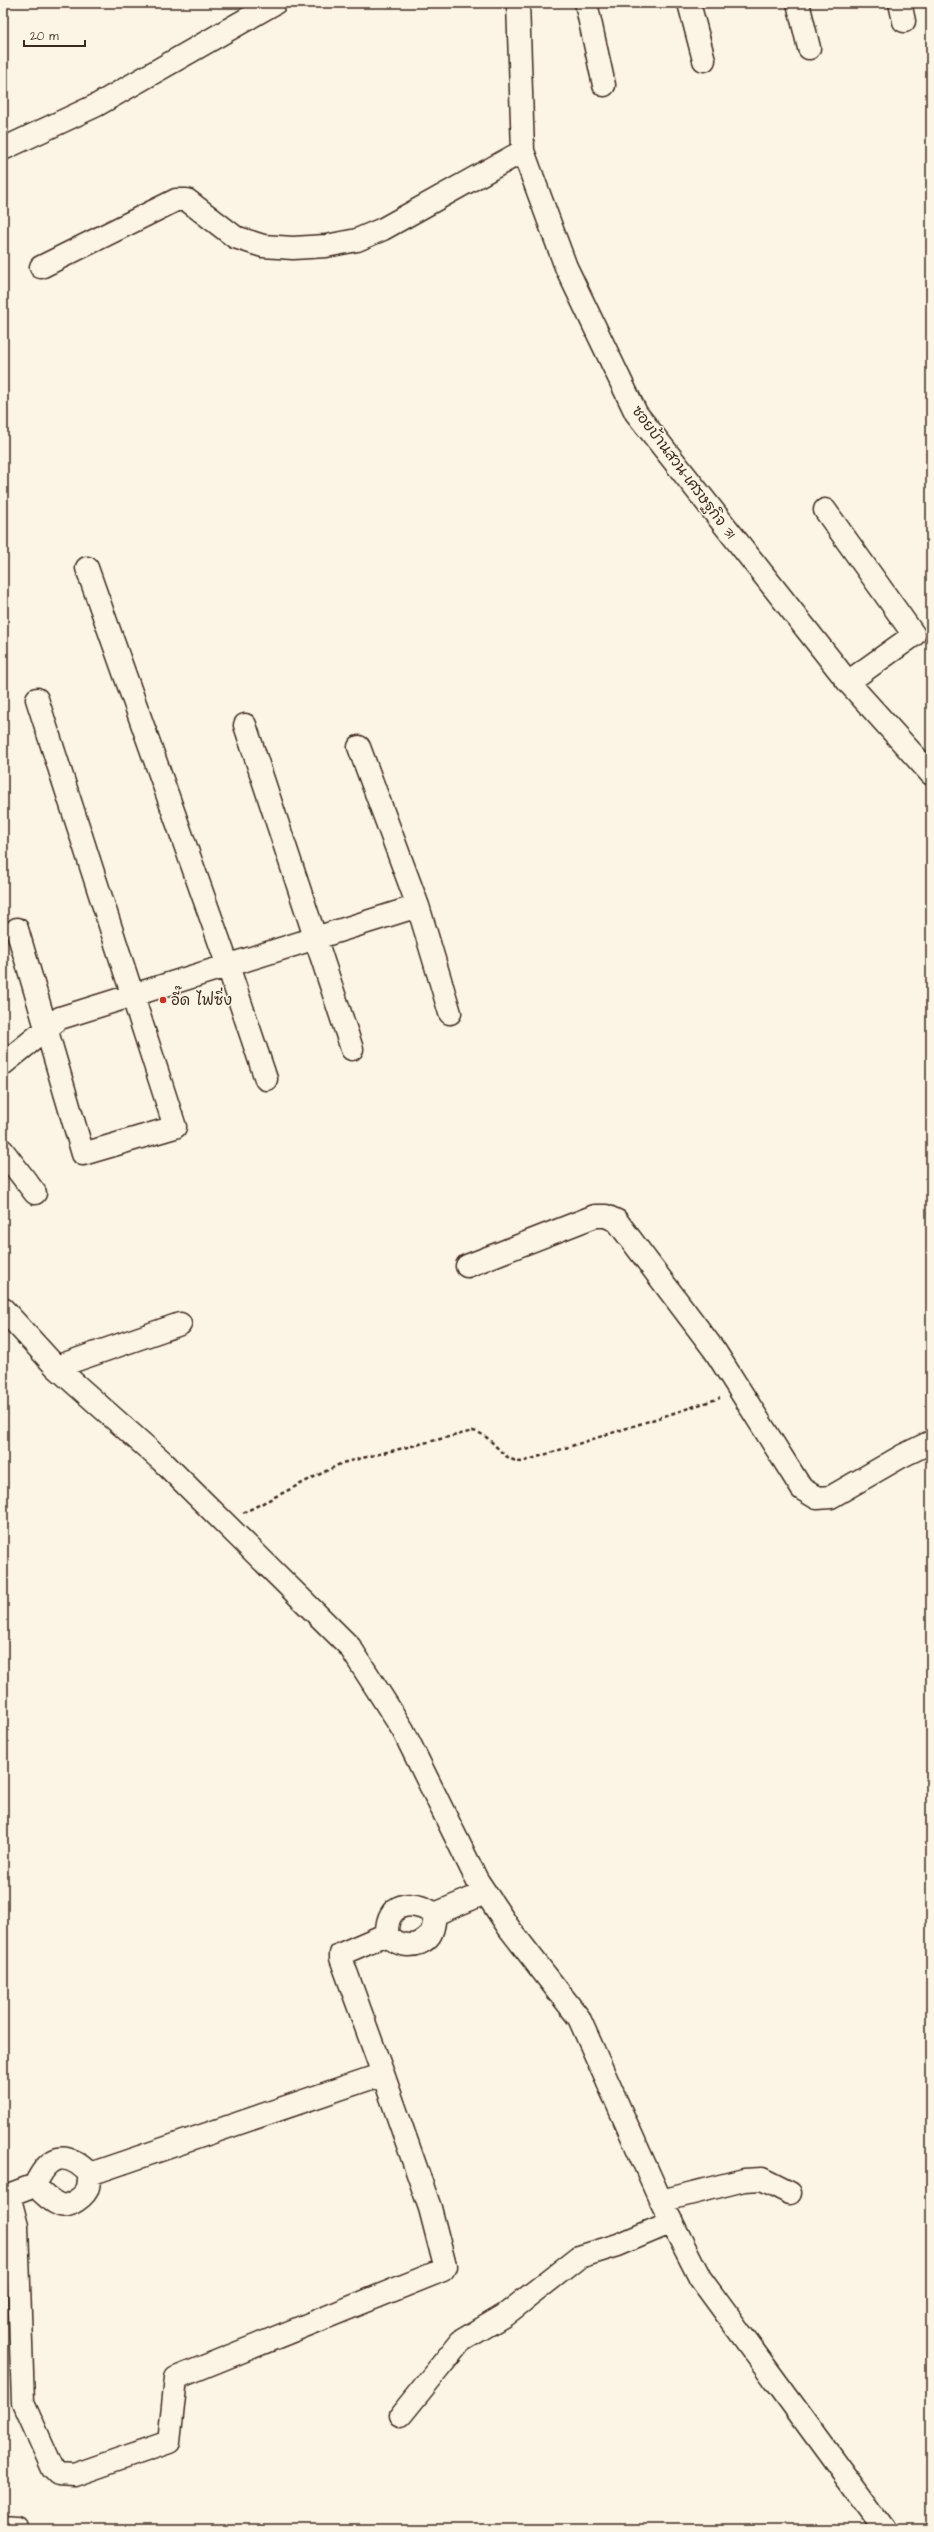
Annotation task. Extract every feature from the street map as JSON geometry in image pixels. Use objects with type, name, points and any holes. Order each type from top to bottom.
[{"type":"street","points":[[3,149],[97,104],[275,3]]},
{"type":"street","name":"ซอยบ้านสวน-เศรษฐกิจ 31","points":[[518,3],[523,151],[566,267],[636,413],[848,682],[931,774]]},
{"type":"street","points":[[586,3],[604,85]]},
{"type":"street","points":[[689,3],[704,60]]},
{"type":"street","points":[[798,3],[809,48]]},
{"type":"street","points":[[41,267],[176,200],[187,200],[235,237],[263,246],[293,248],[326,246],[357,240],[383,229],[523,151]]},
{"type":"street","points":[[825,510],[914,635],[848,682]]},
{"type":"street","points":[[87,568],[228,966],[266,1079]]},
{"type":"street","points":[[17,929],[45,1030],[83,1154],[175,1128],[134,996],[37,699]]},
{"type":"street","points":[[245,725],[352,1049]]},
{"type":"street","points":[[359,747],[418,906],[450,1013]]},
{"type":"street","points":[[3,1064],[60,1018],[418,906]]},
{"type":"street","points":[[3,1151],[35,1193]]},
{"type":"street","points":[[467,1266],[595,1216],[606,1216],[617,1221],[715,1351],[791,1475],[802,1489],[817,1498],[831,1497],[902,1456],[931,1442]]},
{"type":"street","points":[[3,1309],[56,1368],[162,1461],[350,1648],[403,1730],[485,1893],[509,1928],[579,2018],[661,2200],[700,2278],[884,2529]]},
{"type":"street","points":[[56,1368],[180,1324]]},
{"type":"street","points":[[435,1914],[485,1893]]},
{"type":"street","points":[[407,1904],[424,1908],[435,1914],[434,1926],[423,1942],[400,1945],[392,1942],[387,1934],[388,1918],[395,1910],[407,1904]]},
{"type":"street","points":[[90,2174],[74,2160],[63,2158],[53,2160],[43,2169],[35,2185],[6,2196],[17,2226],[23,2402],[53,2469],[58,2474],[74,2475],[168,2442],[176,2378],[443,2270],[445,2266],[432,2215],[341,1958],[343,1952],[387,1934]]},
{"type":"street","points":[[90,2174],[383,2074]]},
{"type":"street","points":[[35,2185],[48,2198],[62,2206],[70,2204],[81,2196],[88,2188],[90,2174]]},
{"type":"street","points":[[661,2200],[750,2180],[762,2179],[790,2193]]},
{"type":"street","points":[[402,2415],[461,2341],[505,2315],[579,2257],[618,2245],[672,2222]]},
{"type":"street","points":[[3,2528],[16,2529]]},
{"type":"path","points":[[225,1522],[342,1463],[473,1431],[484,1434],[508,1459],[522,1462],[739,1391]]},
{"type":"place","name":"อี๊ด ไฟซิ่ง","points":[[163,1000]]}]
